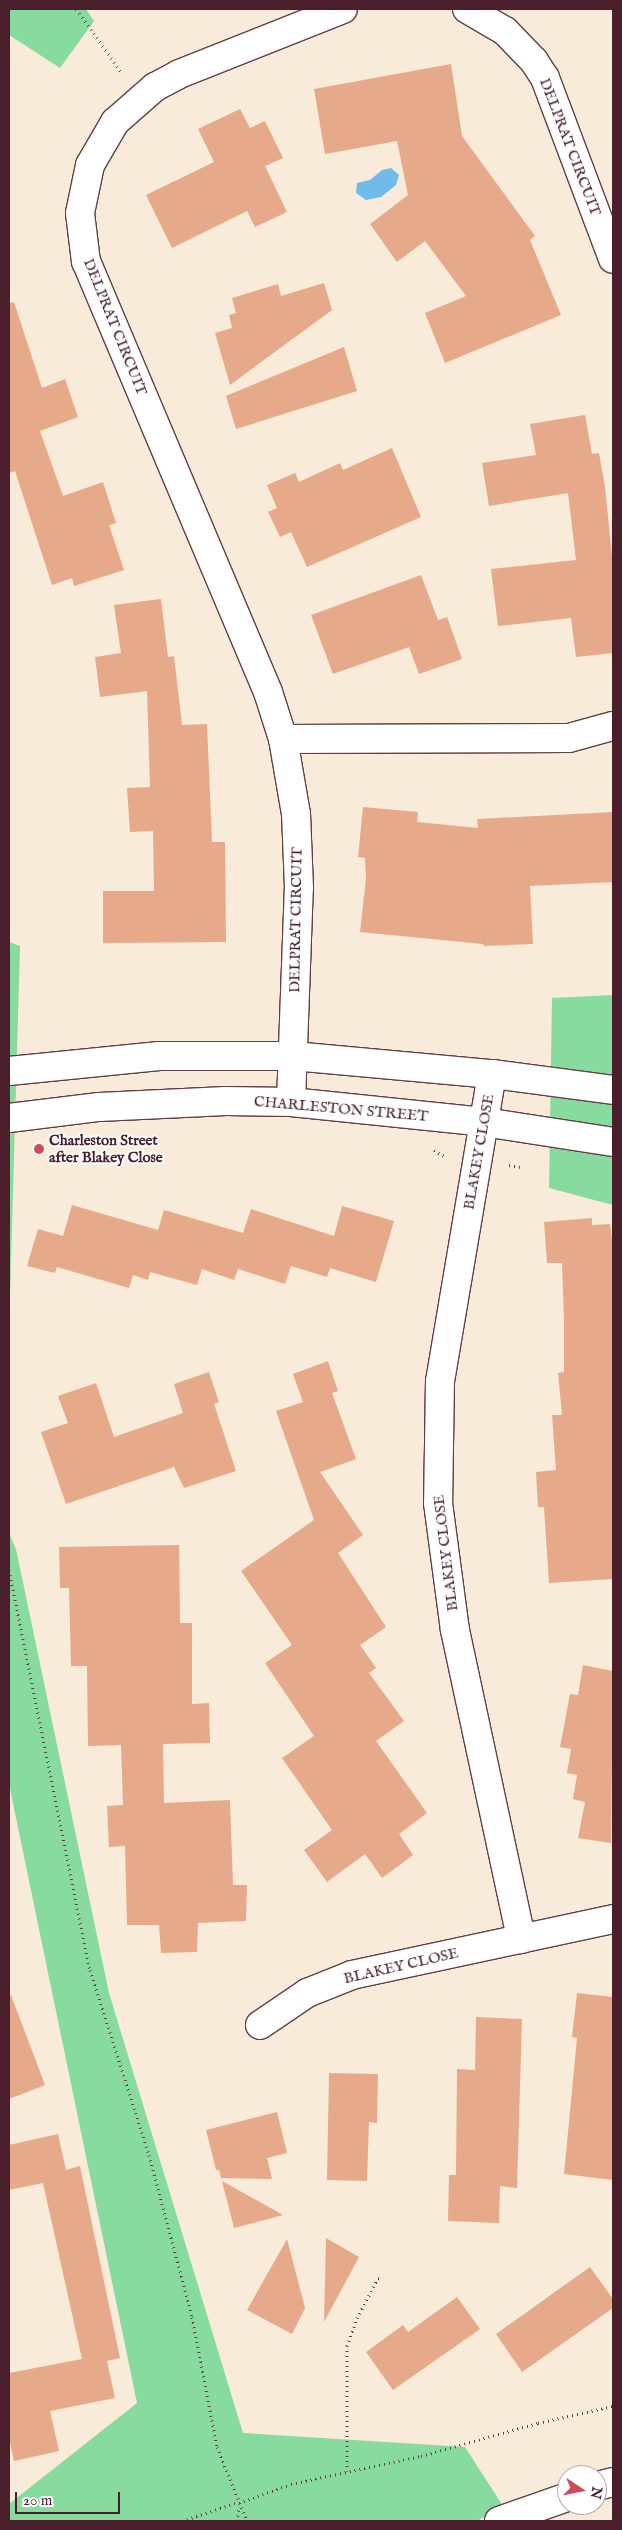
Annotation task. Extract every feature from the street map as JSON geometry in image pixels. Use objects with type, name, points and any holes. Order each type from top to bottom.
[{"type":"street","name":"DELPRAT CIRCUIT","points":[[291,1102],[299,888],[296,814],[283,740],[268,692],[86,262],[80,213],[90,165],[115,122],[155,87],[179,74],[342,9]]},
{"type":"street","name":"DELPRAT CIRCUIT","points":[[467,9],[505,31],[534,61],[545,78],[613,259]]},
{"type":"street","points":[[283,740],[569,738],[613,726]]},
{"type":"street","points":[[9,1071],[159,1056],[293,1056],[492,1074],[613,1090]]},
{"type":"street","name":"BLAKEY CLOSE","points":[[492,1074],[440,1381],[438,1503],[455,1630],[521,1939]]},
{"type":"street","name":"CHARLESTON STREET","points":[[9,1118],[99,1107],[226,1101],[291,1102],[484,1122],[613,1142]]},
{"type":"street","name":"BLAKEY CLOSE","points":[[260,2025],[307,1994],[352,1976],[613,1919]]},
{"type":"street","points":[[499,2521],[557,2501]]},
{"type":"path","points":[[76,9],[140,100]]},
{"type":"path","points":[[9,1570],[90,1970],[149,2155],[192,2317],[217,2447],[238,2504],[247,2521]]},
{"type":"path","points":[[347,2470],[347,2346],[361,2310],[378,2278],[382,2279]]},
{"type":"path","points":[[182,2521],[238,2504],[291,2484],[347,2470],[421,2456],[538,2423],[613,2406]]},
{"type":"path","points":[[237,2521],[238,2504]]},
{"type":"green space","points":[[9,9],[86,9],[94,21],[60,68],[9,35]]},
{"type":"green space","points":[[9,942],[20,946],[9,1334]]},
{"type":"green space","points":[[613,995],[613,1205],[549,1188],[552,998]]},
{"type":"green space","points":[[9,1533],[16,1549],[109,1993],[243,2433],[465,2447],[503,2506],[477,2521],[9,2521],[9,2504],[137,2403],[9,1784]]},
{"type":"water","points":[[391,168],[399,175],[396,185],[381,197],[366,200],[356,193],[357,183],[370,180],[382,170]]},
{"type":"building","points":[[451,64],[462,136],[535,236],[530,240],[561,315],[445,363],[425,313],[466,296],[425,241],[397,262],[370,224],[408,195],[397,141],[325,154],[314,89]]},
{"type":"building","points":[[240,109],[250,128],[265,121],[283,158],[265,166],[287,212],[255,227],[247,211],[172,248],[146,195],[214,162],[198,129]]},
{"type":"building","points":[[324,283],[332,310],[230,385],[215,333],[232,328],[229,315],[236,313],[232,298],[278,284],[281,296]]},
{"type":"building","points":[[14,302],[42,388],[65,379],[78,417],[40,431],[63,496],[103,482],[116,523],[109,525],[124,570],[74,586],[72,578],[52,585],[15,471],[9,473],[9,303]]},
{"type":"building","points":[[344,347],[357,391],[236,429],[226,396]]},
{"type":"building","points":[[585,415],[592,454],[599,453],[605,487],[613,566],[613,653],[576,657],[571,618],[498,626],[491,569],[576,560],[568,493],[489,506],[482,463],[536,455],[530,424]]},
{"type":"building","points":[[392,448],[421,517],[307,567],[291,532],[280,537],[268,512],[277,508],[267,485],[295,473],[299,482],[340,463],[343,470]]},
{"type":"building","points":[[421,575],[438,620],[447,617],[462,659],[419,674],[409,647],[333,674],[311,615]]},
{"type":"building","points":[[161,599],[168,657],[174,656],[182,725],[207,724],[212,842],[225,842],[226,942],[103,943],[103,891],[154,891],[153,831],[130,832],[127,788],[150,787],[147,691],[100,697],[95,657],[121,653],[114,605]]},
{"type":"building","points":[[363,807],[418,812],[417,822],[478,828],[477,819],[613,812],[613,882],[530,886],[533,944],[484,946],[483,944],[360,932],[366,878],[365,858],[358,857]]},
{"type":"building","points":[[72,1205],[158,1230],[164,1210],[243,1233],[251,1209],[334,1236],[342,1206],[394,1221],[376,1282],[330,1268],[327,1277],[291,1266],[285,1284],[238,1269],[234,1280],[202,1269],[197,1285],[150,1272],[148,1280],[133,1275],[129,1288],[57,1267],[55,1273],[27,1266],[38,1229],[63,1236]]},
{"type":"building","points":[[592,1218],[592,1225],[610,1224],[613,1246],[613,1579],[549,1583],[544,1507],[538,1507],[536,1472],[556,1470],[552,1415],[562,1415],[558,1373],[564,1372],[564,1320],[562,1263],[547,1263],[544,1222]]},
{"type":"building","points":[[328,1361],[338,1391],[332,1393],[356,1459],[320,1472],[363,1535],[338,1553],[386,1627],[360,1645],[376,1668],[369,1673],[404,1721],[376,1741],[427,1813],[399,1834],[413,1855],[382,1878],[365,1854],[327,1882],[304,1850],[332,1830],[282,1758],[314,1736],[265,1663],[292,1645],[241,1571],[314,1520],[276,1411],[303,1402],[293,1374]]},
{"type":"building","points":[[209,1372],[219,1402],[214,1404],[236,1471],[184,1488],[174,1467],[66,1504],[41,1432],[68,1423],[58,1396],[96,1383],[114,1437],[183,1413],[174,1384]]},
{"type":"building","points":[[179,1545],[180,1623],[192,1623],[192,1704],[209,1703],[210,1743],[163,1744],[164,1803],[230,1800],[233,1885],[247,1885],[246,1921],[198,1923],[197,1952],[161,1953],[159,1925],[127,1925],[125,1846],[109,1847],[107,1806],[123,1805],[121,1745],[88,1746],[87,1666],[71,1666],[69,1588],[60,1588],[59,1547]]},
{"type":"building","points":[[583,1665],[613,1671],[611,1843],[578,1838],[585,1802],[573,1799],[577,1775],[567,1773],[571,1749],[560,1747],[570,1694],[578,1695]]},
{"type":"building","points":[[577,1993],[613,1997],[613,2180],[564,2174],[577,2038],[572,2037]]},
{"type":"building","points":[[11,1995],[45,2085],[9,2099],[9,1996]]},
{"type":"building","points":[[476,2017],[522,2019],[517,2188],[500,2186],[499,2223],[448,2221],[449,2175],[456,2175],[457,2069],[475,2070]]},
{"type":"building","points":[[329,2073],[378,2074],[377,2123],[369,2122],[367,2181],[327,2180]]},
{"type":"building","points":[[277,2112],[287,2153],[267,2158],[272,2179],[221,2178],[219,2170],[216,2170],[206,2130]]},
{"type":"building","points":[[58,2134],[66,2170],[80,2166],[120,2358],[107,2361],[115,2398],[50,2411],[59,2451],[14,2461],[9,2438],[9,2373],[82,2359],[43,2183],[9,2190],[9,2145]]},
{"type":"building","points":[[222,2181],[283,2215],[234,2228]]},
{"type":"building","points":[[326,2238],[359,2257],[324,2322]]},
{"type":"building","points":[[287,2239],[305,2308],[292,2334],[247,2310]]},
{"type":"building","points":[[590,2267],[613,2299],[613,2308],[522,2372],[496,2334]]},
{"type":"building","points":[[457,2297],[480,2329],[393,2390],[366,2352],[403,2325],[408,2332]]},
{"type":"place","name":"Charleston Street after Blakey Close","points":[[39,1149]]}]
